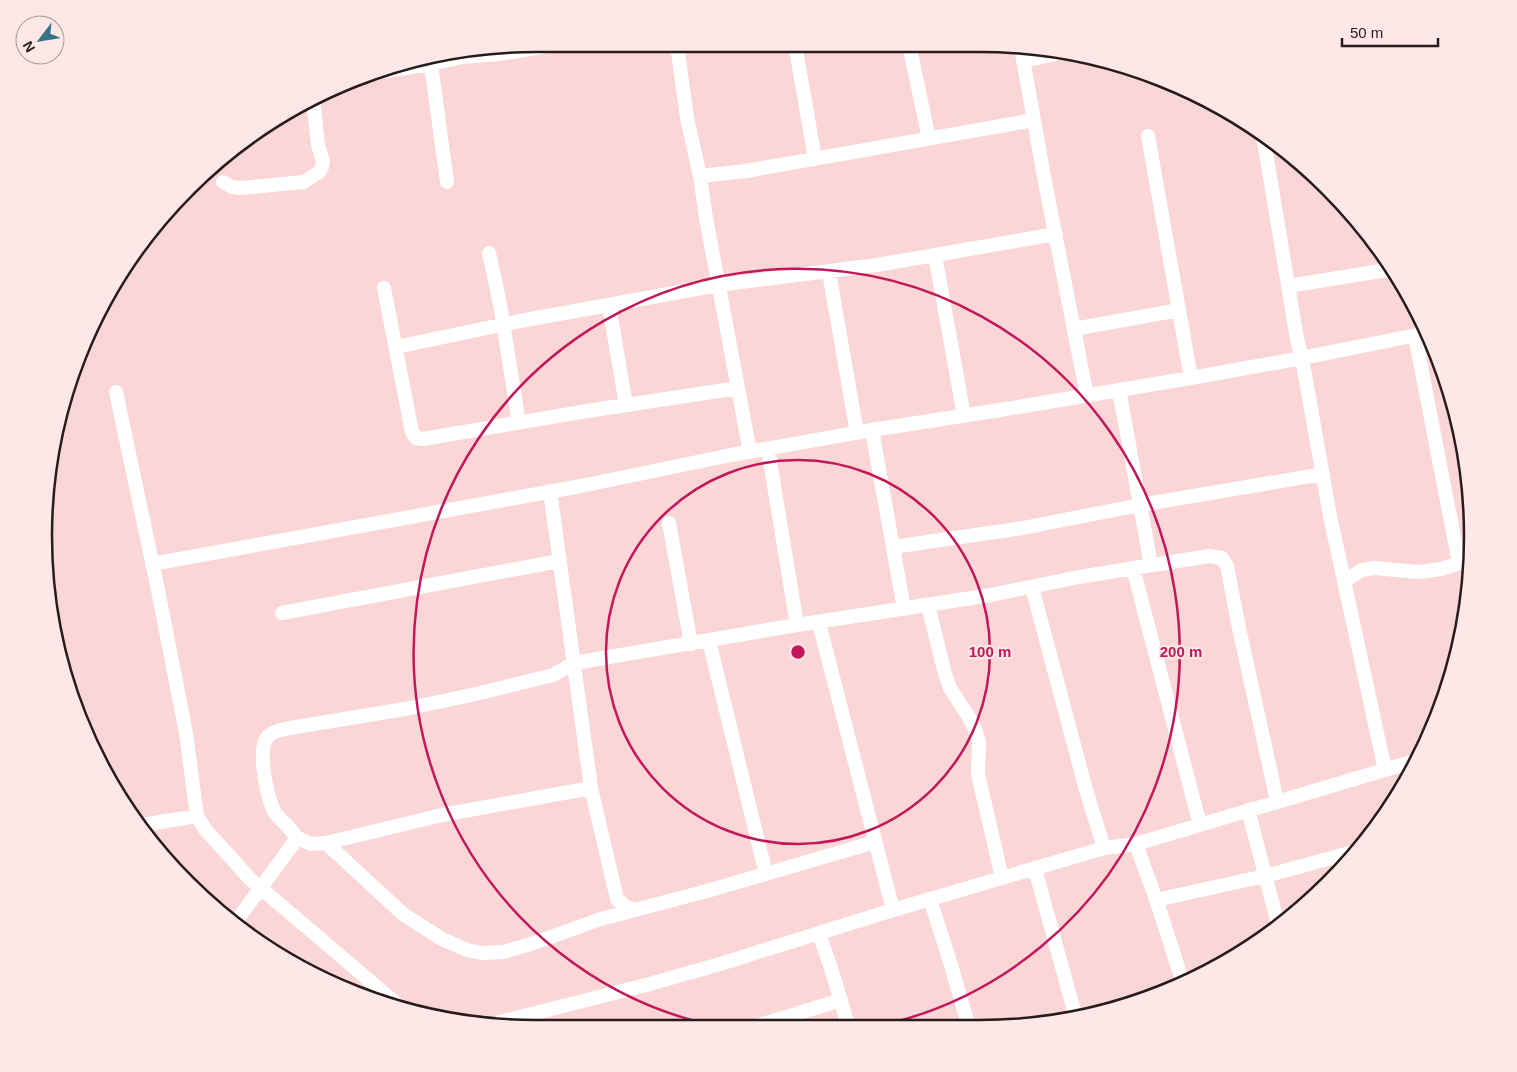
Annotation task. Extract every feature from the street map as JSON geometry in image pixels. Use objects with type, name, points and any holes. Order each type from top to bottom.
[{"type":"street","points":[[678,52],[687,118],[700,176],[718,285],[750,452]]},
{"type":"street","points":[[796,52],[815,159]]},
{"type":"street","points":[[911,52],[929,139]]},
{"type":"street","points":[[1023,55],[1087,396]]},
{"type":"street","points":[[431,64],[448,182]]},
{"type":"street","points":[[223,182],[232,187],[240,188],[304,182],[319,172],[323,160],[318,145],[315,106]]},
{"type":"street","points":[[700,176],[746,171],[1034,120]]},
{"type":"street","points":[[1148,136],[1192,378]]},
{"type":"street","points":[[1265,144],[1297,339],[1330,516],[1384,770]]},
{"type":"street","points":[[396,347],[718,285],[829,272],[1056,234]]},
{"type":"street","points":[[489,253],[519,423]]},
{"type":"street","points":[[935,255],[964,416]]},
{"type":"street","points":[[1288,286],[1385,270]]},
{"type":"street","points":[[829,272],[857,433]]},
{"type":"street","points":[[384,288],[412,432],[416,438],[423,439],[738,388]]},
{"type":"street","points":[[609,305],[626,405]]},
{"type":"street","points":[[1074,330],[1179,310]]},
{"type":"street","points":[[152,564],[550,491],[750,452],[872,430],[1192,378],[1421,335]]},
{"type":"street","points":[[1421,336],[1464,549]]},
{"type":"street","points":[[1119,390],[1151,565]]},
{"type":"street","points":[[116,392],[186,733],[197,816],[204,829],[250,879],[388,996]]},
{"type":"street","points":[[872,430],[904,609]]},
{"type":"street","points":[[768,449],[797,625]]},
{"type":"street","points":[[893,547],[1023,528],[1140,505],[1323,474]]},
{"type":"street","points":[[550,491],[591,788],[617,899],[626,907],[635,910]]},
{"type":"street","points":[[670,523],[691,644]]},
{"type":"street","points":[[591,788],[442,815],[326,843],[311,844],[296,837],[293,831],[276,813],[269,799],[264,779],[264,745],[272,732],[405,709],[476,694],[553,675],[574,663],[797,625],[992,595],[1133,568],[1209,556],[1222,558],[1227,566],[1277,801]]},
{"type":"street","points":[[282,613],[560,561]]},
{"type":"street","points":[[1344,581],[1362,570],[1374,568],[1419,572],[1442,569],[1463,562]]},
{"type":"street","points":[[1133,568],[1200,825]]},
{"type":"street","points":[[1032,587],[1086,790],[1104,848]]},
{"type":"street","points":[[928,605],[950,688],[970,719],[979,742],[978,774],[1002,878]]},
{"type":"street","points":[[819,623],[893,910]]},
{"type":"street","points":[[709,641],[766,874]]},
{"type":"street","points":[[513,1019],[646,985],[730,961],[893,910],[1104,848],[1136,844],[1408,763]]},
{"type":"street","points":[[1248,810],[1277,919]]},
{"type":"street","points":[[148,824],[197,816]]},
{"type":"street","points":[[239,918],[294,844],[296,837]]},
{"type":"street","points":[[326,843],[403,914],[442,939],[467,950],[482,953],[504,952],[601,919],[875,842]]},
{"type":"street","points":[[1136,844],[1181,976]]},
{"type":"street","points":[[1156,900],[1265,876],[1346,854]]},
{"type":"street","points":[[1035,869],[1074,1010]]},
{"type":"street","points":[[930,899],[967,1020]]},
{"type":"street","points":[[819,934],[846,1020]]},
{"type":"street","points":[[776,1020],[840,1000]]}]
